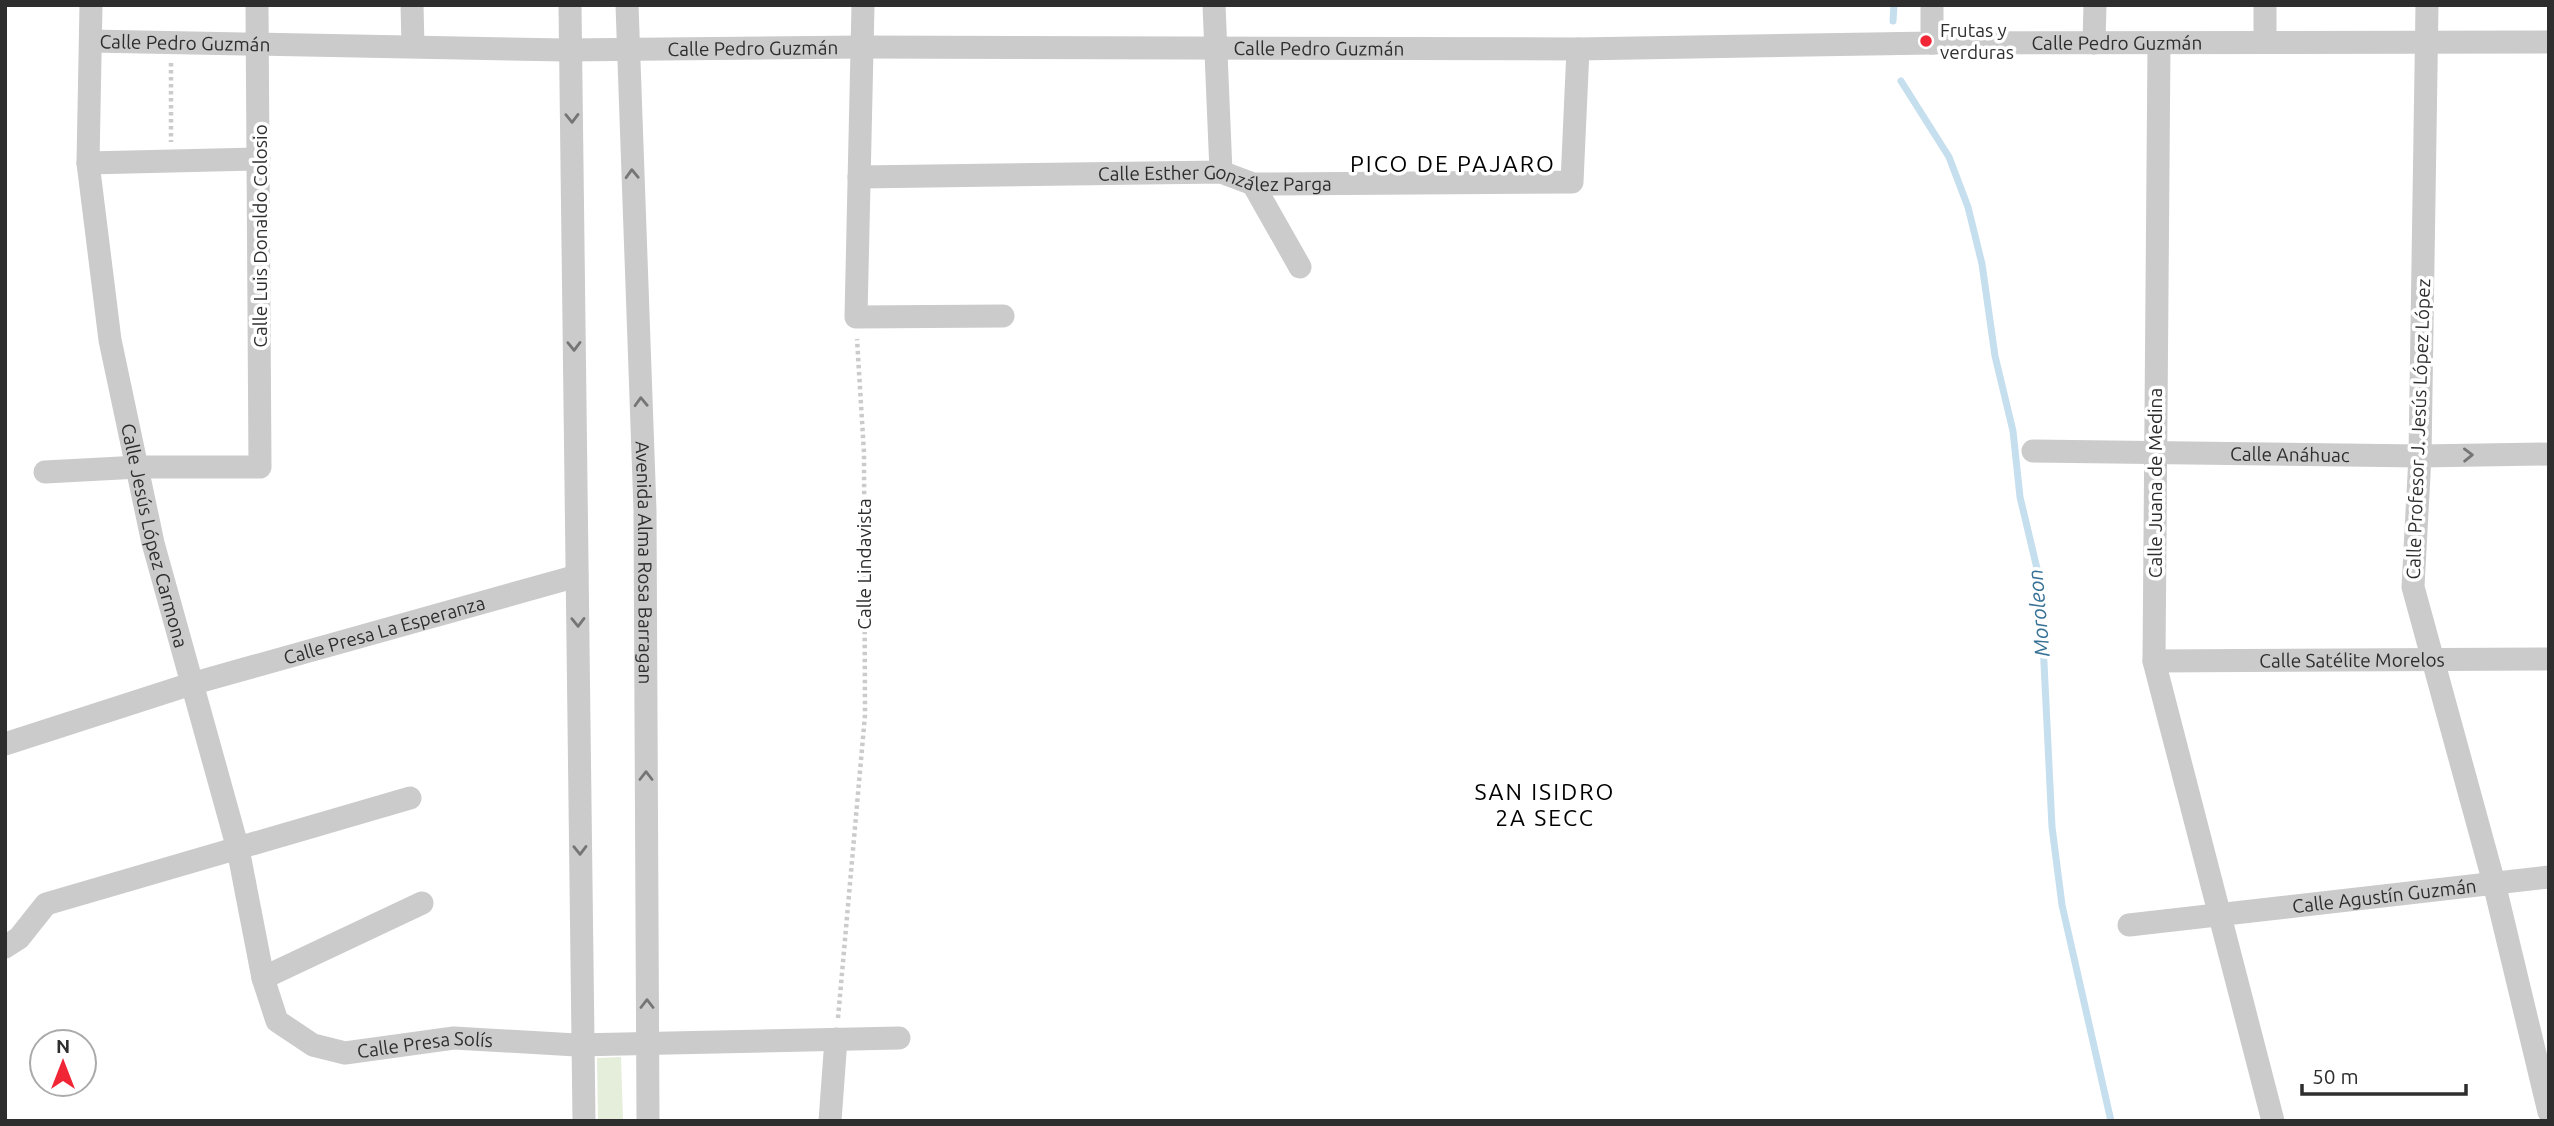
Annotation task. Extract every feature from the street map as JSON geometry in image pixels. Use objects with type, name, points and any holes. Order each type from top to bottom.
[{"type":"street","name":"Calle Jesús López Carmona","points":[[91,5],[88,163],[110,340],[153,543],[238,849],[263,978],[277,1021]]},
{"type":"street","name":"Calle Luis Donaldo Colosio","points":[[139,467],[260,467],[257,5]]},
{"type":"street","points":[[412,5],[414,46]]},
{"type":"street","points":[[570,5],[584,1121]]},
{"type":"street","name":"Avenida Alma Rosa Barragan","points":[[627,5],[645,510],[648,1121]]},
{"type":"street","points":[[863,5],[856,317],[1003,316]]},
{"type":"street","points":[[1213,5],[1221,172]]},
{"type":"street","points":[[1932,5],[1932,43]]},
{"type":"street","points":[[2094,44],[2095,5]]},
{"type":"street","points":[[2264,5],[2265,42]]},
{"type":"street","name":"Calle Profesor J. Jesús López López","points":[[2427,5],[2420,456],[2413,587],[2494,883],[2549,1112]]},
{"type":"street","name":"Calle Pedro Guzmán","points":[[91,41],[171,45],[571,50],[861,47],[1578,49],[1932,43],[2549,42]]},
{"type":"street","name":"Calle Juana de Medina","points":[[2159,44],[2154,661],[2273,1121]]},
{"type":"street","name":"Calle Esther González Parga","points":[[859,177],[1221,172],[1253,184],[1572,182],[1578,49]]},
{"type":"street","points":[[88,163],[259,159]]},
{"type":"street","points":[[1253,184],[1300,267]]},
{"type":"street","name":"Calle Anáhuac","points":[[2032,451],[2420,456],[2549,454]]},
{"type":"street","points":[[45,472],[139,467]]},
{"type":"street","name":"Calle Presa La Esperanza","points":[[5,744],[191,684],[577,576]]},
{"type":"street","name":"Calle Satélite Morelos","points":[[2154,661],[2549,659]]},
{"type":"street","points":[[5,947],[19,938],[46,904],[410,798]]},
{"type":"street","name":"Calle Agustín Guzmán","points":[[2129,925],[2549,877]]},
{"type":"street","points":[[263,978],[422,903]]},
{"type":"street","name":"Calle Presa Solís","points":[[277,1021],[313,1045],[345,1053],[454,1038],[648,1044],[899,1038]]},
{"type":"street","points":[[830,1121],[836,1039]]},
{"type":"path","points":[[171,45],[171,162]]},
{"type":"path","name":"Calle Lindavista","points":[[836,1039],[865,715],[864,453],[856,317]]},
{"type":"green space","points":[[621,1057],[623,1121],[598,1121],[597,1058]]},
{"type":"waterway","name":"Moroleon","points":[[1893,21],[1894,5]]},
{"type":"waterway","name":"Moroleon","points":[[1901,81],[1949,157],[1968,207],[1982,264],[1995,356],[2013,431],[2020,497],[2040,581],[2052,827],[2062,905],[2111,1121]]},
{"type":"place","name":"Frutas y verduras","points":[[1926,41]]},
{"type":"district","name":"PICO DE PAJARO","points":[[1453,164]]},
{"type":"district","name":"SAN ISIDRO 2A SECC","points":[[1545,805]]}]
